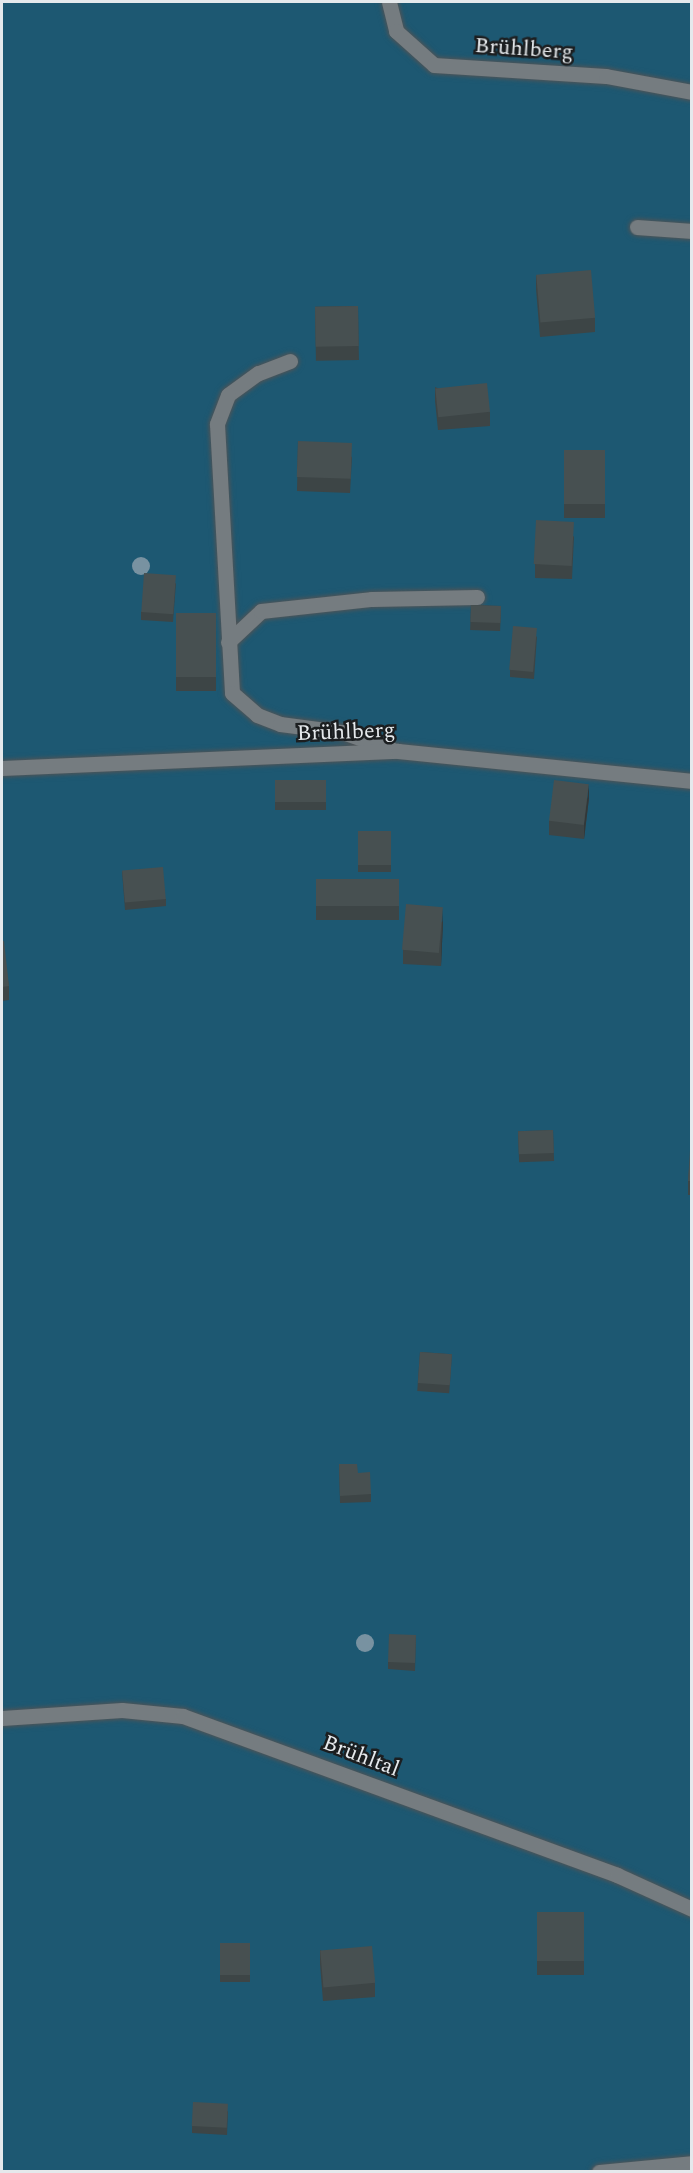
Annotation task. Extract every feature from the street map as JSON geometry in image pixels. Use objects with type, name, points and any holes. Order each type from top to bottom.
[{"type":"street","name":"Brühlberg","points":[[389,2],[396,31],[434,66],[606,76],[692,92]]},
{"type":"street","points":[[637,227],[692,231]]},
{"type":"street","points":[[290,361],[258,373],[228,395],[218,424],[232,693],[257,715],[280,723],[342,732],[398,752]]},
{"type":"street","points":[[228,642],[261,611],[372,599],[477,597]]},
{"type":"street","name":"Brühlberg","points":[[2,768],[398,752],[692,781]]},
{"type":"street","name":"Brühltal","points":[[2,1718],[122,1710],[183,1716],[617,1875],[692,1909]]},
{"type":"street","points":[[599,2172],[692,2163]]},
{"type":"shaded area","points":[[2,2],[691,2],[691,2171],[2,2171]]},
{"type":"building","points":[[591,270],[595,318],[540,323],[536,275]]},
{"type":"building","points":[[358,306],[359,346],[316,347],[315,307]]},
{"type":"building","points":[[487,383],[490,412],[438,417],[435,388]]},
{"type":"building","points":[[298,441],[352,443],[351,479],[297,477]]},
{"type":"building","points":[[564,450],[605,450],[605,504],[564,504]]},
{"type":"building","points":[[536,520],[574,522],[572,566],[534,564]]},
{"type":"building","points":[[144,573],[176,575],[173,614],[141,612]]},
{"type":"building","points":[[471,605],[501,606],[500,623],[470,622]]},
{"type":"building","points":[[176,613],[216,613],[216,677],[176,677]]},
{"type":"building","points":[[513,626],[537,628],[533,672],[509,670]]},
{"type":"building","points":[[275,780],[326,780],[326,802],[275,802]]},
{"type":"building","points":[[554,780],[589,784],[584,825],[549,821]]},
{"type":"building","points":[[358,831],[391,831],[391,865],[358,865]]},
{"type":"building","points":[[163,867],[166,899],[125,902],[122,871]]},
{"type":"building","points":[[316,879],[399,879],[399,906],[316,906]]},
{"type":"building","points":[[406,904],[443,907],[439,953],[402,950]]},
{"type":"building","points":[[2,941],[4,941],[9,986],[2,987]]},
{"type":"building","points":[[553,1130],[554,1153],[519,1154],[518,1131]]},
{"type":"building","points":[[691,1135],[692,1181],[688,1181]]},
{"type":"building","points":[[420,1352],[452,1354],[450,1385],[418,1383]]},
{"type":"building","points":[[339,1464],[357,1464],[358,1473],[370,1472],[371,1494],[340,1496]]},
{"type":"building","points":[[389,1634],[416,1635],[415,1663],[388,1662]]},
{"type":"building","points":[[537,1912],[584,1912],[584,1961],[537,1961]]},
{"type":"building","points":[[220,1943],[250,1943],[250,1975],[220,1975]]},
{"type":"building","points":[[372,1946],[375,1983],[323,1987],[320,1951]]},
{"type":"building","points":[[193,2102],[228,2104],[227,2128],[192,2126]]}]
